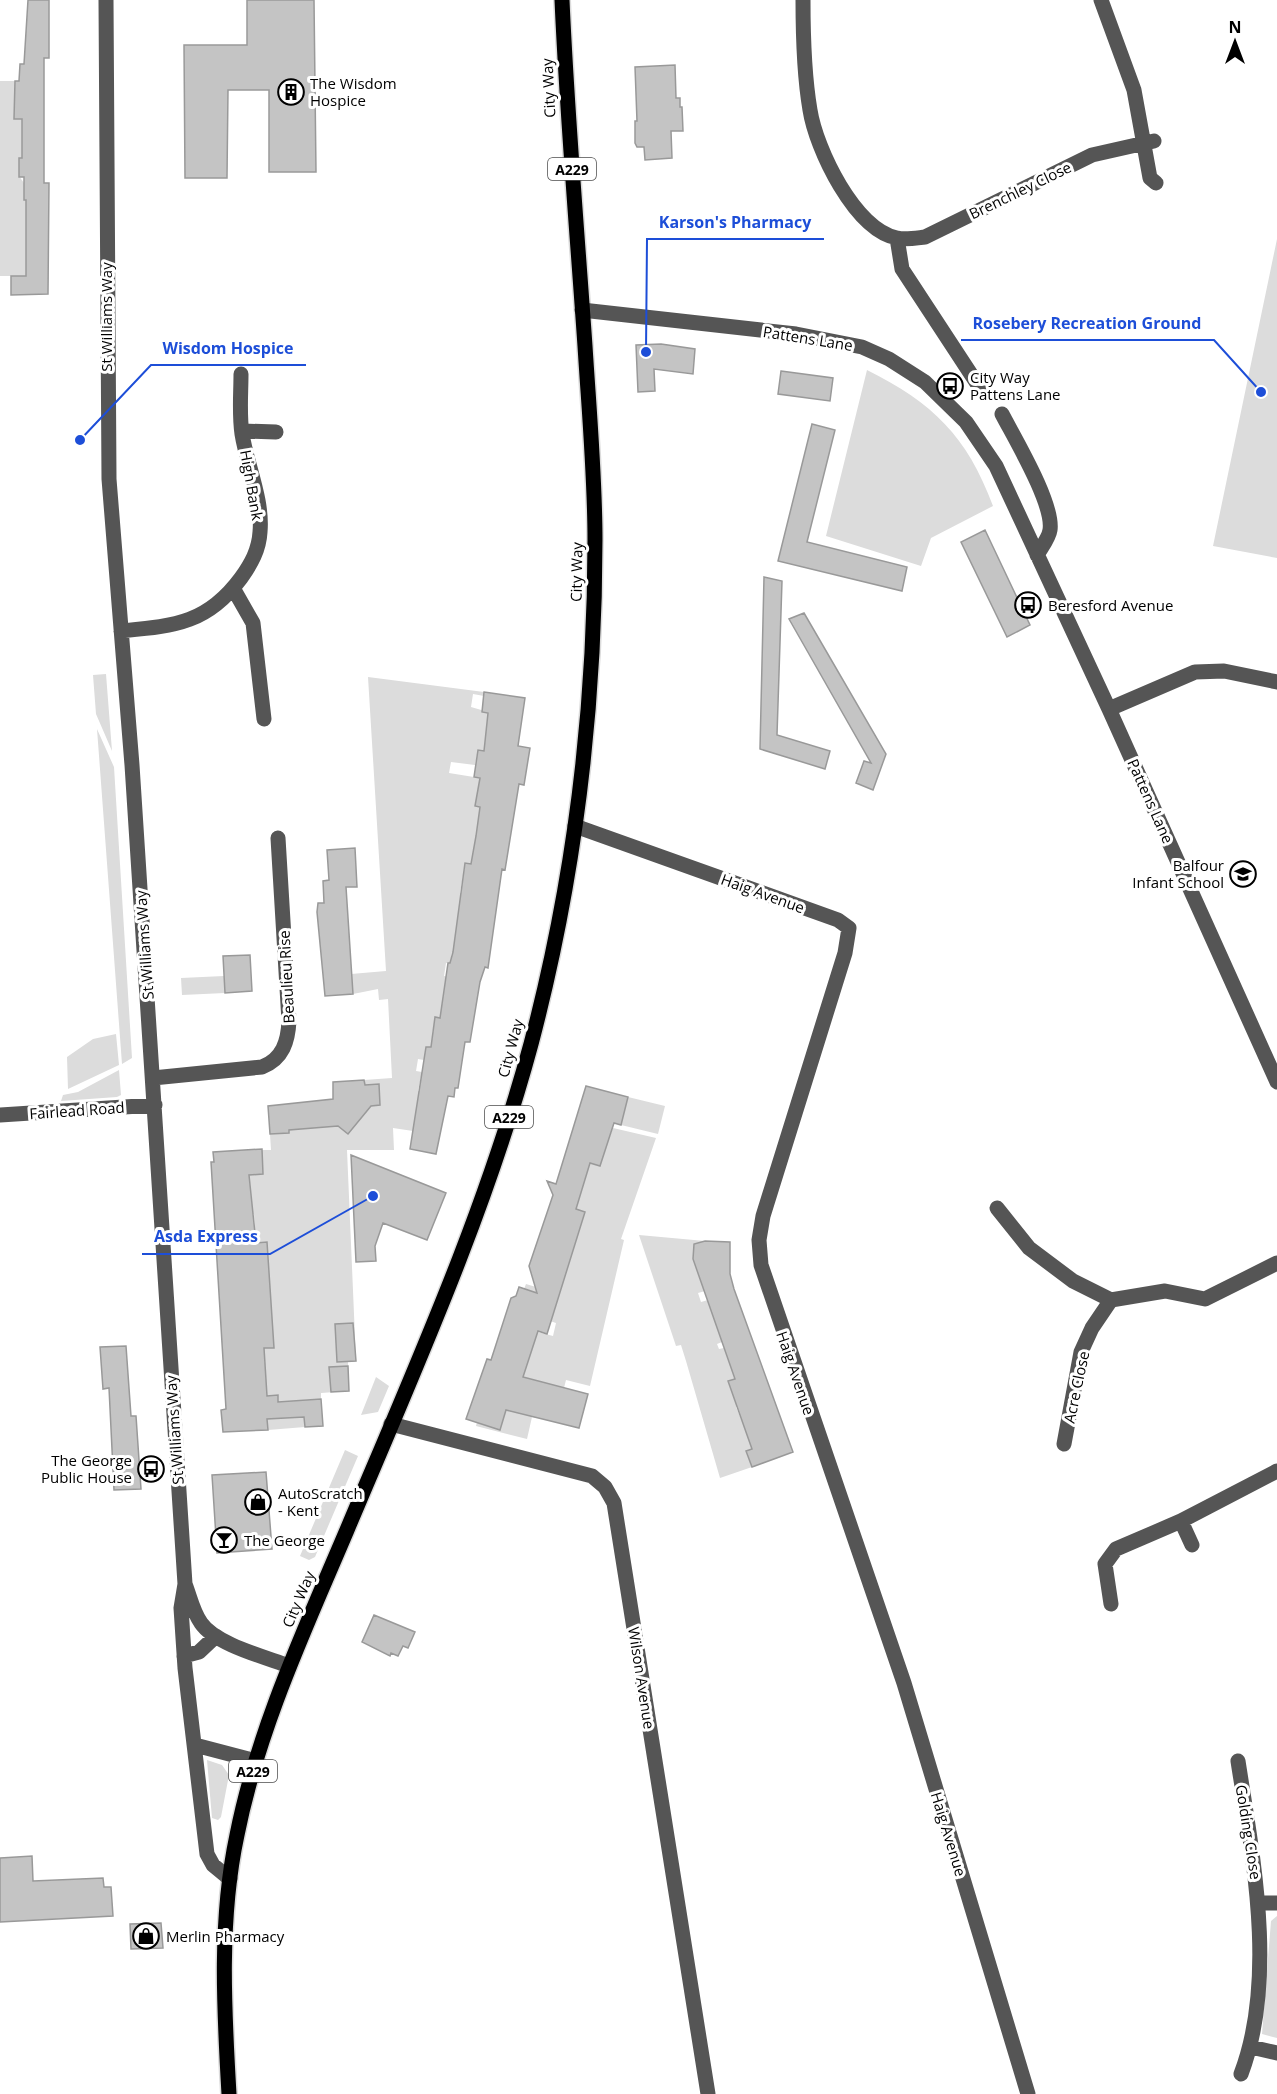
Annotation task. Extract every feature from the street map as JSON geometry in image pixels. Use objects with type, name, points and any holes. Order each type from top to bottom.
[{"type":"main road","name":"City Way","points":[[229,2094],[225,2004],[230,1879],[236,1839],[255,1761],[289,1666],[391,1424],[479,1206],[513,1104],[549,964],[575,826],[588,698],[594,604],[594,524],[562,0]]},
{"type":"street","name":"St Williams Way","points":[[105,0],[107,421],[112,532],[155,1105],[170,1378],[185,1584],[181,1608],[184,1656],[208,1856],[213,1865],[230,1879]]},
{"type":"street","points":[[803,0],[810,111],[832,169],[860,215],[878,230],[897,238],[902,269],[980,388]]},
{"type":"street","points":[[1101,0],[1134,90],[1149,141],[1150,178],[1156,183]]},
{"type":"street","name":"Brenchley Close","points":[[897,238],[925,237],[1092,154],[1149,141]]},
{"type":"street","name":"Pattens Lane","points":[[582,310],[842,341],[889,358],[925,382],[960,416],[996,466],[1109,709],[1277,1082]]},
{"type":"street","name":"High Bank","points":[[121,631],[193,618],[219,604],[253,561],[260,533],[259,513],[242,431],[241,374]]},
{"type":"street","points":[[1002,414],[1022,450],[1050,516],[1050,532],[1037,555]]},
{"type":"street","points":[[242,431],[276,432]]},
{"type":"street","points":[[233,588],[253,623],[264,719]]},
{"type":"street","points":[[1109,709],[1195,672],[1224,671],[1277,682]]},
{"type":"street","name":"Haig Avenue","points":[[575,826],[838,920],[849,928],[845,952],[763,1216],[759,1240],[761,1265],[904,1683],[1028,2094]]},
{"type":"street","name":"Beaulieu Rise","points":[[153,1078],[262,1067],[275,1059],[285,1047],[289,1021],[278,838]]},
{"type":"street","name":"Fairlead Road","points":[[0,1115],[155,1105]]},
{"type":"street","points":[[997,1208],[1029,1248],[1073,1281],[1111,1300],[1165,1291],[1205,1299],[1277,1263]]},
{"type":"street","name":"Acre Close","points":[[1064,1444],[1081,1352],[1092,1328],[1111,1300]]},
{"type":"street","name":"Wilson Avenue","points":[[391,1424],[592,1476],[604,1487],[614,1503],[708,2094]]},
{"type":"street","points":[[1110,1604],[1105,1564],[1116,1549],[1181,1521],[1277,1471]]},
{"type":"street","points":[[1181,1521],[1192,1545]]},
{"type":"street","points":[[185,1584],[201,1624],[216,1636],[289,1666]]},
{"type":"street","points":[[184,1656],[199,1652],[216,1636]]},
{"type":"street","points":[[195,1745],[255,1761]]},
{"type":"street","name":"Golding Close","points":[[1238,1761],[1260,1903],[1258,1971],[1251,2047],[1241,2074]]},
{"type":"street","points":[[1260,1903],[1277,1903]]},
{"type":"street","points":[[1251,2047],[1277,2053]]},
{"type":"shaded area","points":[[0,81],[15,81],[24,119],[19,176],[24,183],[24,199],[26,200],[26,276],[0,276]]},
{"type":"shaded area","points":[[1277,239],[1277,558],[1213,546]]},
{"type":"shaded area","points":[[867,370],[911,395],[945,424],[972,460],[993,506],[931,538],[921,566],[826,536]]},
{"type":"shaded area","points":[[106,674],[112,751],[96,714],[93,675]]},
{"type":"shaded area","points":[[368,677],[484,692],[484,696],[473,694],[471,707],[495,714],[491,752],[478,750],[475,765],[451,762],[449,773],[480,778],[475,806],[490,808],[481,866],[465,864],[460,893],[462,893],[457,953],[452,952],[450,963],[446,963],[444,976],[454,978],[443,997],[442,1006],[449,1007],[447,1019],[435,1017],[432,1036],[445,1038],[447,1050],[426,1047],[424,1060],[418,1059],[416,1071],[422,1072],[418,1091],[436,1094],[413,1131],[393,1128],[394,1150],[347,1150],[356,1361],[348,1362],[349,1391],[321,1393],[321,1399],[303,1400],[305,1427],[268,1430],[267,1419],[278,1395],[267,1396],[264,1348],[251,1272],[269,1270],[267,1243],[219,1245],[246,1231],[255,1230],[254,1214],[245,1214],[252,1205],[250,1183],[243,1183],[234,1176],[263,1174],[262,1154],[241,1150],[271,1150],[270,1134],[289,1133],[289,1130],[316,1109],[342,1129],[361,1106],[380,1105],[379,1084],[365,1085],[364,1080],[392,1078],[388,999],[379,1000],[378,989],[353,994],[351,974],[386,971]]},
{"type":"shaded area","points":[[97,729],[114,767],[132,1058],[122,1064]]},
{"type":"shaded area","points":[[224,976],[225,993],[182,995],[181,978]]},
{"type":"shaded area","points":[[116,1034],[119,1065],[68,1089],[67,1057],[93,1039]]},
{"type":"shaded area","points":[[119,1070],[121,1095],[61,1101],[63,1095],[78,1092]]},
{"type":"shaded area","points":[[628,1097],[665,1106],[658,1134],[621,1125]]},
{"type":"shaded area","points":[[613,1128],[656,1138],[621,1239],[624,1240],[590,1386],[566,1380],[564,1388],[545,1383],[536,1418],[532,1417],[527,1439],[476,1426],[477,1422],[500,1429],[510,1397],[536,1334],[503,1323],[553,1336],[556,1323],[544,1319],[524,1289],[526,1284],[559,1294],[585,1212],[576,1209],[590,1163],[599,1166]]},
{"type":"shaded area","points":[[639,1235],[705,1241],[694,1244],[693,1260],[705,1291],[698,1293],[701,1302],[708,1300],[722,1342],[717,1344],[719,1349],[724,1348],[735,1379],[728,1382],[731,1390],[746,1403],[736,1407],[753,1448],[746,1452],[752,1467],[720,1478],[681,1345],[676,1346]]},
{"type":"shaded area","points":[[376,1377],[389,1386],[378,1412],[361,1415]]},
{"type":"shaded area","points":[[345,1450],[358,1456],[315,1557],[309,1560],[300,1556]]},
{"type":"shaded area","points":[[207,1760],[222,1765],[229,1775],[221,1817],[218,1820],[212,1818]]},
{"type":"shaded area","points":[[1277,1916],[1277,2038],[1262,2034],[1271,1921]]},
{"type":"building","points":[[28,0],[49,0],[49,58],[44,58],[44,183],[49,183],[48,294],[11,295],[11,276],[26,276],[26,200],[24,200],[24,177],[19,177],[19,158],[22,158],[22,119],[14,119],[15,81],[19,81],[20,64],[24,64]]},
{"type":"building","name":"The Wisdom Hospice","points":[[247,0],[314,0],[316,172],[269,172],[269,90],[228,90],[227,178],[185,178],[184,45],[247,45]]},
{"type":"building","points":[[675,65],[676,98],[680,98],[680,107],[682,107],[683,131],[671,131],[672,158],[645,160],[644,147],[637,147],[635,143],[635,121],[637,121],[635,67]]},
{"type":"building","points":[[661,344],[695,349],[693,374],[654,369],[655,391],[638,392],[636,345]]},
{"type":"building","points":[[781,371],[833,378],[830,401],[778,394]]},
{"type":"building","points":[[812,424],[835,430],[807,542],[907,567],[902,591],[778,561]]},
{"type":"building","points":[[985,530],[1030,625],[1007,637],[961,542]]},
{"type":"building","points":[[764,577],[782,581],[777,735],[830,751],[825,769],[760,749]]},
{"type":"building","points":[[804,613],[886,754],[873,790],[856,783],[864,761],[871,763],[789,619]]},
{"type":"building","points":[[484,692],[525,698],[518,746],[530,748],[524,785],[519,784],[505,870],[502,869],[488,968],[485,967],[480,982],[470,1042],[465,1042],[458,1088],[455,1088],[454,1097],[448,1096],[436,1154],[410,1149],[426,1047],[431,1047],[435,1017],[440,1018],[448,963],[450,963],[453,952],[465,863],[471,864],[476,836],[480,807],[475,806],[480,778],[474,777],[478,750],[484,751],[488,713],[482,712]]},
{"type":"building","points":[[355,848],[357,887],[346,887],[353,994],[325,996],[317,912],[318,903],[324,903],[323,881],[329,880],[327,850]]},
{"type":"building","points":[[250,955],[252,991],[225,993],[223,956]]},
{"type":"building","points":[[364,1080],[365,1085],[379,1084],[380,1105],[371,1106],[348,1134],[338,1126],[270,1134],[268,1106],[333,1099],[333,1082]]},
{"type":"building","points":[[586,1086],[628,1097],[621,1125],[614,1123],[600,1166],[590,1163],[576,1209],[585,1212],[547,1334],[538,1331],[523,1377],[588,1394],[579,1428],[506,1410],[500,1430],[466,1419],[487,1359],[491,1360],[511,1298],[516,1296],[519,1287],[537,1293],[529,1266],[553,1195],[547,1181],[556,1184]]},
{"type":"building","points":[[262,1149],[263,1174],[249,1175],[256,1243],[267,1242],[274,1348],[264,1348],[267,1396],[278,1395],[278,1402],[321,1399],[323,1426],[305,1427],[304,1417],[267,1419],[268,1430],[223,1432],[221,1410],[226,1409],[211,1162],[214,1162],[213,1152]]},
{"type":"building","points":[[351,1155],[446,1193],[427,1240],[383,1223],[375,1246],[376,1261],[356,1262]]},
{"type":"building","points":[[705,1241],[730,1242],[730,1274],[734,1289],[793,1452],[752,1467],[746,1451],[752,1449],[728,1381],[735,1379],[693,1259],[694,1244]]},
{"type":"building","points":[[353,1323],[356,1361],[337,1362],[335,1324]]},
{"type":"building","points":[[126,1346],[131,1416],[136,1416],[141,1489],[114,1490],[109,1388],[103,1389],[100,1347]]},
{"type":"building","points":[[348,1366],[349,1391],[331,1392],[329,1367]]},
{"type":"building","points":[[266,1472],[272,1549],[217,1553],[212,1475]]},
{"type":"building","points":[[374,1615],[415,1632],[408,1648],[403,1646],[398,1656],[391,1653],[390,1656],[362,1642]]},
{"type":"building","points":[[32,1856],[33,1881],[103,1878],[104,1887],[111,1887],[113,1916],[0,1922],[0,1858]]},
{"type":"building","name":"Merlin Pharmacy","points":[[161,1923],[163,1948],[131,1949],[130,1924]]},
{"type":"place","name":"The Wisdom Hospice","points":[[291,92]]},
{"type":"place","name":"Karson's Pharmacy","points":[[646,352]]},
{"type":"place","name":"City Way Pattens Lane","points":[[950,386]]},
{"type":"place","name":"Rosebery Recreation Ground","points":[[1261,392]]},
{"type":"place","name":"Wisdom Hospice","points":[[80,440]]},
{"type":"place","name":"Beresford Avenue","points":[[1028,605]]},
{"type":"place","name":"Balfour Infant School","points":[[1243,874]]},
{"type":"place","name":"Asda Express","points":[[373,1196]]},
{"type":"place","name":"The George Public House","points":[[151,1469]]},
{"type":"place","name":"AutoScratch - Kent","points":[[258,1502]]},
{"type":"place","name":"The George","points":[[224,1540]]},
{"type":"place","name":"Merlin Pharmacy","points":[[146,1936]]}]
